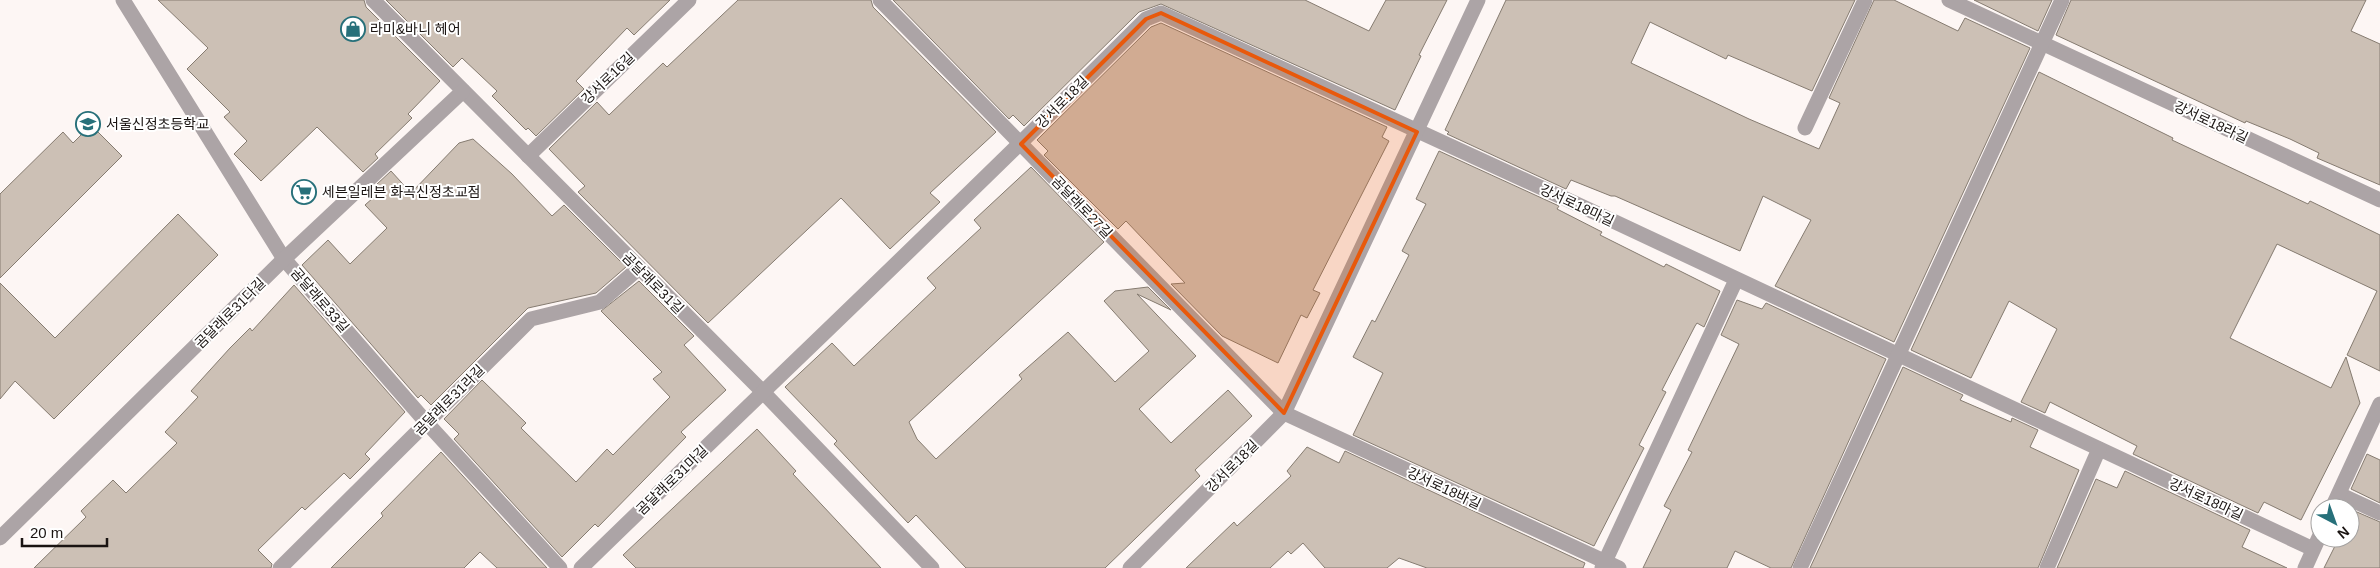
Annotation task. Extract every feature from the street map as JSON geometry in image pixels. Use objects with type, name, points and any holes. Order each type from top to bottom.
[{"type":"street","name":"곰달래로33길","points":[[123,0],[284,259],[426,422],[560,568]]},
{"type":"street","name":"곰달래로31길","points":[[373,0],[762,391],[932,568]]},
{"type":"street","name":"강서로16길","points":[[528,156],[689,0]]},
{"type":"street","name":"곰달래로27길","points":[[880,0],[1284,414]]},
{"type":"street","name":"강서로18길","points":[[1130,568],[1284,414],[1478,0]]},
{"type":"street","points":[[1805,128],[1865,0]]},
{"type":"street","name":"강서로18라길","points":[[1949,0],[2380,200]]},
{"type":"street","points":[[1800,568],[2062,0]]},
{"type":"street","name":"강서로18길","points":[[762,391],[1021,144],[1146,19],[1161,14],[1417,132]]},
{"type":"street","name":"곰달래로31다길","points":[[0,538],[284,259],[463,91]]},
{"type":"street","name":"강서로18마길","points":[[1417,132],[2313,549]]},
{"type":"street","name":"곰달래로31라길","points":[[280,568],[531,319],[600,302],[639,268]]},
{"type":"street","points":[[1609,566],[1736,280]]},
{"type":"street","name":"곰달래로31마길","points":[[581,568],[762,391]]},
{"type":"street","points":[[2337,498],[2380,404]]},
{"type":"street","name":"강서로18바길","points":[[1284,414],[1609,566]]},
{"type":"street","points":[[2047,568],[2099,449]]},
{"type":"street","points":[[2339,494],[2380,513]]},
{"type":"street","points":[[2304,568],[2313,549]]},
{"type":"highlighted area","points":[[1161,13],[1417,132],[1284,413],[1021,144],[1146,19]]},
{"type":"building","points":[[158,0],[364,0],[366,7],[440,81],[408,114],[412,118],[375,154],[378,158],[363,172],[317,127],[261,181],[234,154],[247,141],[224,117],[230,112],[187,69],[208,48]]},
{"type":"building","points":[[386,0],[670,0],[634,35],[627,28],[576,81],[584,89],[536,136],[528,128],[526,130],[492,96],[497,91],[462,58],[453,67]]},
{"type":"building","points":[[738,0],[871,0],[873,7],[996,132],[930,193],[940,202],[890,249],[841,198],[708,323],[578,192],[585,186],[549,149],[597,102],[609,115],[663,63],[667,67]]},
{"type":"building","points":[[893,0],[1305,0],[1369,31],[1386,0],[1447,0],[1419,55],[1421,56],[1395,110],[1161,4],[1139,12],[1024,126],[1013,115],[1009,119]]},
{"type":"building","points":[[1506,0],[1855,0],[1812,91],[1728,55],[1726,59],[1650,22],[1631,63],[1749,119],[1819,149],[1840,103],[1829,98],[1874,0],[1894,0],[1958,31],[1965,18],[2030,48],[1894,342],[1775,286],[1811,220],[1763,196],[1740,251],[1615,196],[1571,180],[1566,189],[1447,134],[1449,132],[1445,130]]},
{"type":"building","points":[[1974,0],[2052,0],[2038,31]]},
{"type":"building","points":[[2071,0],[2366,0],[2351,31],[2380,44],[2380,185],[2317,158],[2319,153],[2290,139],[2246,121],[2245,123],[2056,35]]},
{"type":"building","points":[[1161,23],[1387,127],[1382,137],[1389,141],[1313,290],[1320,293],[1307,318],[1301,315],[1278,363],[1222,336],[1171,284],[1185,283],[1126,221],[1118,229],[1044,155],[1048,151],[1037,140],[1151,27]]},
{"type":"building","points":[[2039,72],[2173,138],[2172,140],[2308,204],[2310,201],[2380,235],[2380,371],[2347,355],[2377,291],[2277,244],[2230,338],[2331,388],[2346,357],[2360,403],[2312,498],[2310,498],[2310,502],[2301,520],[2264,502],[2258,513],[2133,454],[2137,446],[2050,402],[2045,413],[2021,402],[2057,329],[2009,301],[1971,378],[1911,350]]},
{"type":"building","points":[[91,125],[122,156],[0,278],[0,194],[63,132],[73,143]]},
{"type":"building","points":[[473,139],[512,174],[552,216],[564,205],[626,267],[596,293],[528,308],[431,405],[421,395],[418,398],[302,265],[328,240],[350,264],[387,228],[365,205],[382,190],[376,185],[391,171],[411,193],[459,143]]},
{"type":"building","points":[[1439,151],[1559,206],[1557,209],[1602,232],[1600,235],[1664,267],[1666,264],[1720,291],[1704,327],[1697,323],[1695,326],[1662,390],[1666,392],[1639,445],[1644,448],[1594,546],[1353,435],[1383,373],[1353,357],[1372,320],[1375,322],[1409,255],[1402,251],[1426,204],[1416,199]]},
{"type":"building","points":[[1031,167],[1104,242],[909,422],[917,439],[936,459],[1022,379],[1019,375],[1068,332],[1115,382],[1149,351],[1104,301],[1115,291],[1148,287],[1171,310],[1137,294],[1196,356],[1139,409],[1171,443],[1228,390],[1252,416],[1195,470],[1200,476],[1105,568],[966,568],[916,515],[908,523],[834,444],[837,441],[785,387],[832,343],[854,366],[936,288],[927,278],[981,228],[974,220]]},
{"type":"building","points":[[178,214],[218,255],[54,419],[15,381],[0,399],[0,283],[55,338]]},
{"type":"building","points":[[639,281],[694,336],[684,345],[726,390],[681,432],[686,437],[598,527],[595,524],[562,557],[454,439],[459,434],[444,419],[482,380],[526,423],[521,428],[576,482],[607,449],[613,455],[670,397],[653,379],[662,372],[601,311]]},
{"type":"building","points":[[294,285],[405,412],[365,454],[370,459],[350,479],[344,473],[305,510],[302,507],[258,550],[272,564],[271,568],[34,568],[86,517],[81,511],[113,480],[126,493],[177,443],[165,432],[198,397],[191,391],[230,348],[250,328],[252,331]]},
{"type":"building","points":[[1737,300],[1762,309],[1766,303],[1886,359],[1791,568],[1771,568],[1735,551],[1727,568],[1643,568],[1671,510],[1664,506],[1692,452],[1688,450],[1739,344],[1721,335]]},
{"type":"building","points":[[1903,367],[1963,395],[1960,400],[2011,422],[2012,418],[2038,430],[2030,447],[2079,470],[2038,568],[1810,568]]},
{"type":"building","points":[[757,429],[796,471],[793,474],[881,568],[636,568],[623,555]]},
{"type":"building","points":[[1307,447],[1339,463],[1345,451],[1585,563],[1583,568],[1427,568],[1399,558],[1387,568],[1325,568],[1303,543],[1291,554],[1288,551],[1270,568],[1186,568],[1234,522],[1237,526],[1291,476],[1287,471]]},
{"type":"building","points":[[441,452],[547,568],[497,568],[480,552],[464,568],[331,568],[383,516],[381,513]]},
{"type":"building","points":[[2367,454],[2380,460],[2380,503],[2351,489]]},
{"type":"building","points":[[2125,471],[2250,530],[2242,547],[2287,568],[2057,568],[2096,479],[2117,488]]},
{"type":"building","points":[[2360,513],[2380,522],[2380,568],[2324,568],[2334,548],[2360,548]]},
{"type":"place","name":"라미&바니 헤어","points":[[353,29]]},
{"type":"place","name":"서울신정초등학교","points":[[88,124]]},
{"type":"place","name":"세븐일레븐 화곡신정초교점","points":[[304,192]]}]
